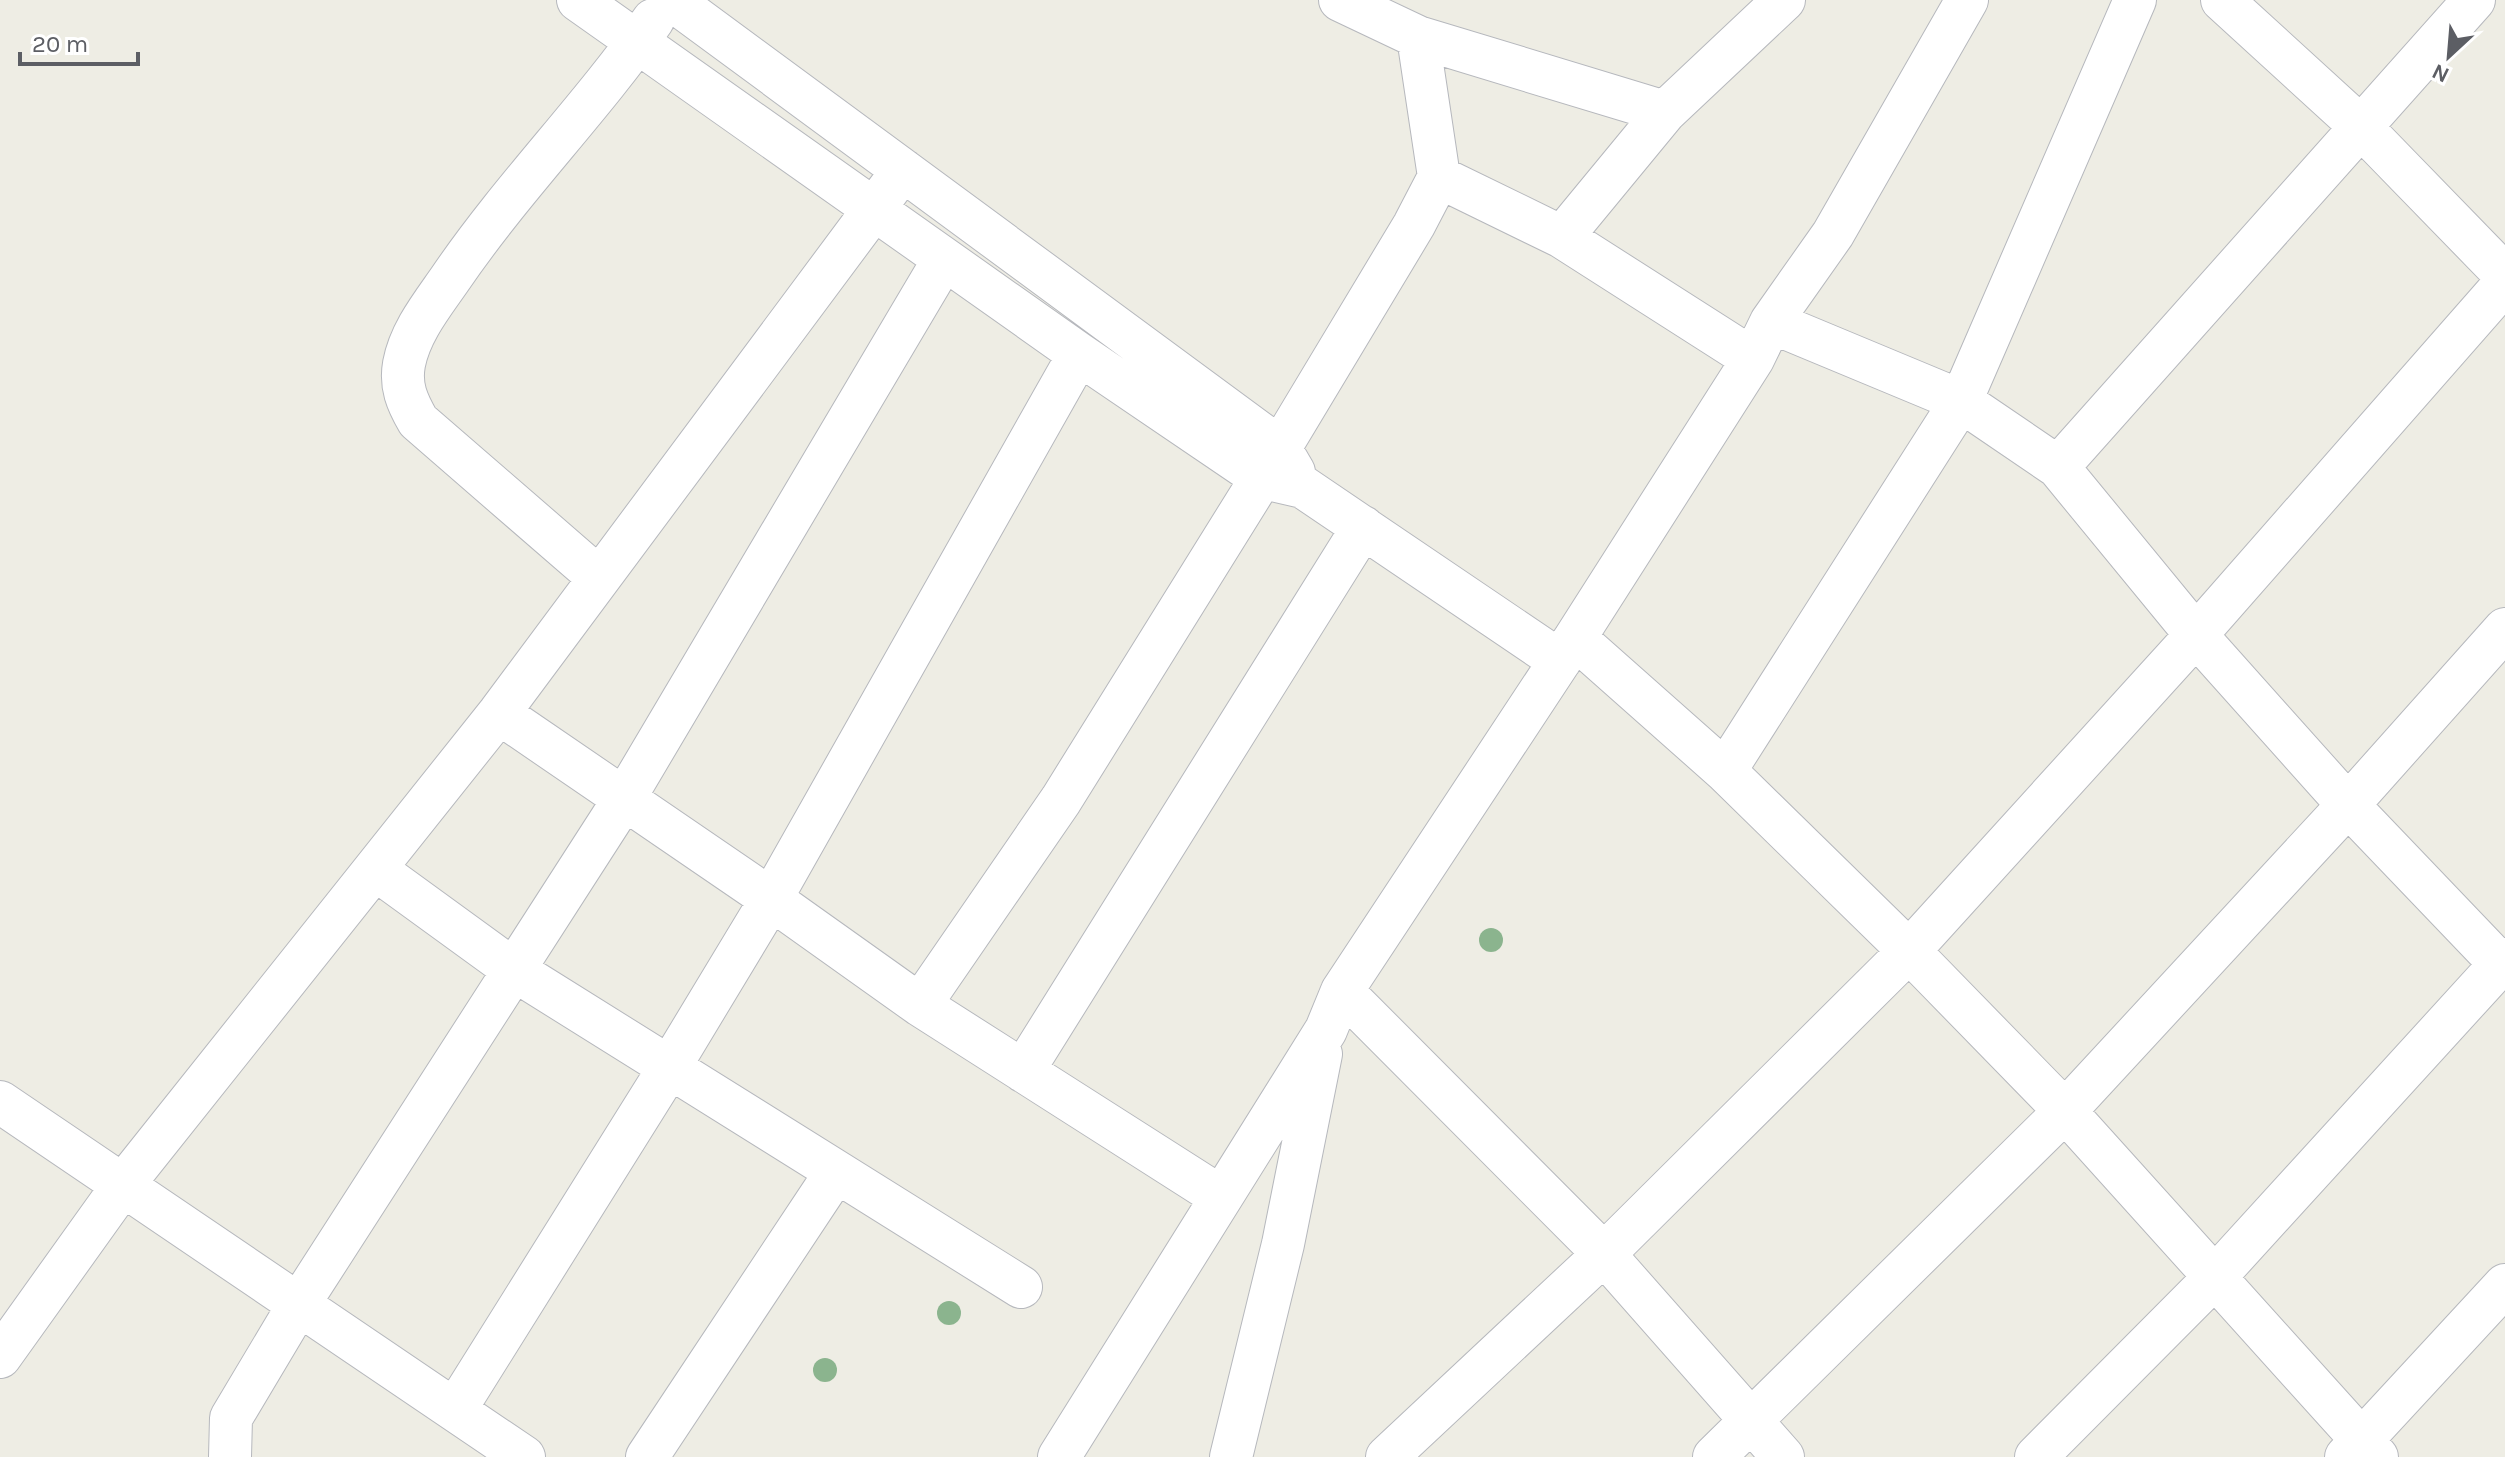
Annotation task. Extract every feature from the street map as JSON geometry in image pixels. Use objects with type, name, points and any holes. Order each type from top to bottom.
[{"type":"street","points":[[578,0],[1079,354],[1270,463]]},
{"type":"street","points":[[599,578],[418,421],[402,384],[410,344],[421,322],[470,250],[670,0],[903,170],[1270,463],[1363,527],[1568,650],[1725,771],[1909,951],[2065,1111],[2215,1277],[2361,1452],[2505,1285]]},
{"type":"street","points":[[1340,0],[1418,37],[1665,112]]},
{"type":"street","points":[[1562,237],[1665,112],[1784,0]]},
{"type":"street","points":[[1059,1457],[1326,1030],[1342,991],[1568,650],[1753,359],[1771,322],[1833,234],[1967,0]]},
{"type":"street","points":[[1725,771],[1961,401],[2135,0]]},
{"type":"street","points":[[2222,0],[2361,127],[2505,275]]},
{"type":"street","points":[[2058,467],[2474,0]]},
{"type":"street","points":[[920,1005],[1061,800],[1270,463],[1414,225],[1439,177],[1418,37]]},
{"type":"street","points":[[0,1357],[123,1185],[499,713],[903,170]]},
{"type":"street","points":[[1439,177],[1562,237],[1753,359]]},
{"type":"street","points":[[230,1457],[231,1418],[299,1304],[624,799],[944,259]]},
{"type":"street","points":[[1387,1457],[1604,1254],[1909,951],[2196,635],[2505,283]]},
{"type":"street","points":[[1771,322],[1961,401],[2058,467],[2196,635],[2348,805],[2504,964],[2215,1277],[2036,1457]]},
{"type":"street","points":[[455,1410],[771,899],[1079,354]]},
{"type":"street","points":[[1023,1071],[1363,527]]},
{"type":"street","points":[[1714,1457],[1752,1423],[2065,1111],[2348,805],[2505,629]]},
{"type":"street","points":[[499,713],[920,1005],[1221,1197]]},
{"type":"street","points":[[375,869],[514,970],[1021,1287]]},
{"type":"street","points":[[1342,991],[1604,1254],[1783,1457]]},
{"type":"street","points":[[1231,1457],[1283,1244],[1326,1030]]},
{"type":"street","points":[[0,1102],[524,1457]]},
{"type":"street","points":[[647,1457],[836,1172]]}]
